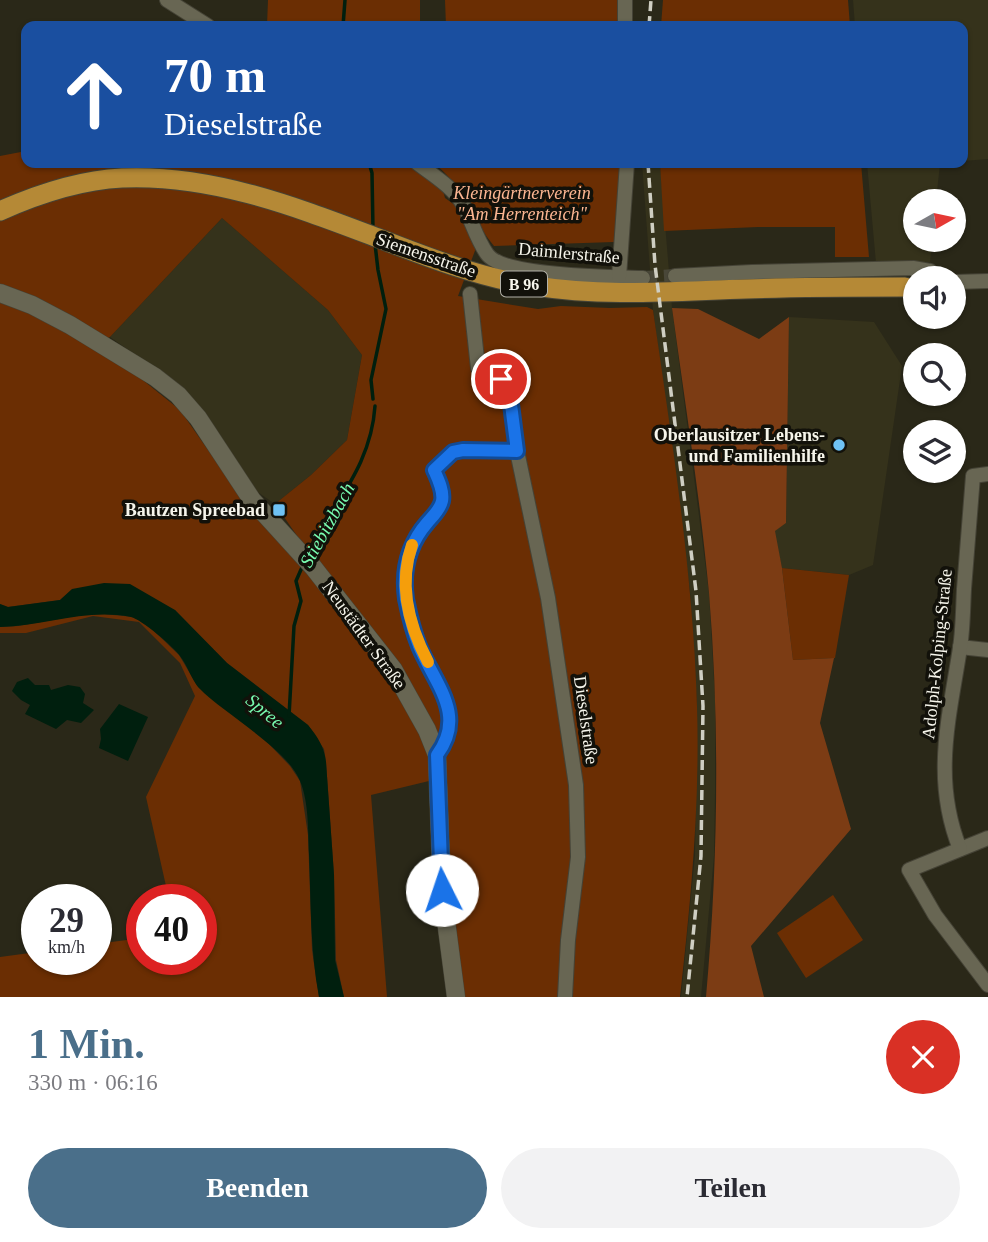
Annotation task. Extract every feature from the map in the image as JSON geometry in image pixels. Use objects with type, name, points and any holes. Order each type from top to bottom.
[{"type":"main road","name":"Siemensstraße","points":[[0,211],[65,187],[121,178],[174,179],[217,185],[282,203],[491,278],[534,286],[575,291],[645,293],[903,287]]},
{"type":"street","points":[[167,0],[200,21]]},
{"type":"street","points":[[625,0],[625,21]]},
{"type":"street","name":"Daimlerstraße","points":[[424,168],[451,188],[463,204],[488,255],[495,262],[504,266],[539,271],[643,278]]},
{"type":"street","points":[[619,277],[627,168]]},
{"type":"street","points":[[676,276],[903,268]]},
{"type":"street","points":[[966,282],[988,281]]},
{"type":"street","name":"Neustädter Straße","points":[[0,293],[32,305],[70,325],[155,377],[178,395],[198,418],[252,500],[306,559],[393,669],[427,730],[437,755],[442,890],[456,997]]},
{"type":"street","name":"Dieselstraße","points":[[470,294],[478,368],[487,378],[506,382],[517,451],[548,598],[576,785],[578,867],[568,940],[565,997]]},
{"type":"street","points":[[437,755],[449,734],[449,714],[439,684],[419,645],[410,616],[404,582],[407,561],[413,542],[436,514],[442,501],[441,486],[434,470],[447,455],[463,450],[517,451]]},
{"type":"street","name":"Adolph-Kolping-Straße","points":[[960,849],[948,813],[944,784],[952,686],[960,647],[973,476],[988,474]]},
{"type":"street","points":[[960,647],[988,650]]},
{"type":"street","points":[[988,838],[909,870],[935,915],[988,985]]},
{"type":"shaded area","points":[[853,0],[988,0],[988,159],[968,161],[968,21],[855,21]]},
{"type":"shaded area","points":[[642,168],[660,168],[672,308],[709,593],[715,699],[714,856],[701,997],[681,997],[695,855],[697,706],[690,592],[653,310]]},
{"type":"shaded area","points":[[867,168],[940,168],[937,189],[903,189],[903,252],[931,252],[930,262],[876,263]]},
{"type":"shaded area","points":[[222,218],[328,310],[362,355],[347,440],[311,475],[275,504],[249,486],[161,373],[110,337]]},
{"type":"shaded area","points":[[672,308],[698,309],[759,339],[789,317],[786,523],[775,531],[793,660],[834,658],[820,723],[851,829],[751,946],[764,997],[706,997],[716,795],[713,643],[701,521]]},
{"type":"shaded area","name":"Oberlausitzer Lebens- und Familienhilfe","points":[[789,317],[874,322],[902,366],[873,565],[849,575],[782,568],[774,531],[786,523]]},
{"type":"green space","points":[[268,0],[420,0],[420,21],[267,21]]},
{"type":"green space","points":[[445,0],[622,0],[623,21],[446,21]]},
{"type":"green space","points":[[663,0],[848,0],[850,21],[661,21]]},
{"type":"green space","points":[[21,152],[21,168],[437,168],[445,198],[459,208],[476,248],[458,296],[538,309],[561,306],[647,307],[653,310],[686,557],[697,706],[694,852],[680,997],[462,997],[449,906],[438,739],[275,504],[311,475],[347,440],[362,355],[328,310],[222,218],[110,337],[94,347],[134,373],[180,410],[229,480],[314,577],[406,697],[432,767],[429,781],[371,795],[387,997],[344,997],[336,960],[334,875],[326,762],[324,749],[308,725],[227,663],[175,610],[73,589],[60,600],[8,607],[0,604],[0,156]]},
{"type":"green space","name":"Kleingärtnerverein \"Am Herrenteich\"","points":[[439,168],[624,168],[614,242],[494,246]]},
{"type":"green space","points":[[660,168],[861,168],[869,257],[835,257],[835,227],[664,231]]},
{"type":"green space","points":[[782,568],[849,575],[835,658],[793,660]]},
{"type":"green space","points":[[93,613],[134,617],[154,631],[179,655],[198,687],[269,744],[290,766],[300,781],[308,835],[312,950],[319,997],[0,997],[0,957],[21,954],[21,975],[112,975],[112,942],[126,940],[126,975],[217,975],[217,884],[166,884],[146,797],[195,696],[180,663],[139,622],[93,616],[26,633],[0,633],[0,627]]},
{"type":"green space","points":[[833,895],[863,940],[806,978],[777,933]]},
{"type":"water","name":"Spree","points":[[104,583],[130,584],[175,610],[227,663],[308,725],[318,738],[326,762],[334,875],[335,960],[344,997],[319,997],[312,944],[307,808],[300,781],[282,756],[199,688],[177,652],[136,619],[98,615],[0,627],[0,604],[8,607],[60,600],[72,589]]},
{"type":"water","points":[[28,678],[35,685],[49,685],[51,690],[68,685],[80,687],[85,694],[83,703],[94,710],[81,723],[67,720],[56,729],[25,714],[30,705],[12,691],[17,682]]},
{"type":"water","points":[[119,704],[148,717],[128,761],[99,748],[100,729]]},
{"type":"waterway","name":"Stiebitzbach","points":[[343,21],[345,0]]},
{"type":"waterway","name":"Stiebitzbach","points":[[370,168],[373,230]]},
{"type":"waterway","name":"Stiebitzbach","points":[[373,399],[371,380],[386,309],[375,244]]},
{"type":"waterway","name":"Stiebitzbach","points":[[308,555],[359,466],[372,428],[375,406]]},
{"type":"waterway","name":"Stiebitzbach","points":[[289,716],[294,626],[301,601],[296,581],[303,565]]},
{"type":"tunnel","points":[[643,278],[675,276]]},
{"type":"railway","points":[[649,21],[651,0]]},
{"type":"railway","points":[[648,168],[655,265],[696,591],[703,706],[701,856],[687,997]]},
{"type":"slow traffic","points":[[412,545],[404,571],[404,582],[410,616],[419,645],[428,662]]},
{"type":"place","name":"Oberlausitzer Lebens- und Familienhilfe","points":[[839,445]]},
{"type":"place","name":"Bautzen Spreebad","points":[[279,510]]},
{"type":"route","points":[[442,890],[437,755],[445,744],[451,725],[446,701],[419,645],[410,616],[404,571],[413,542],[436,514],[442,501],[441,486],[434,470],[447,455],[463,450],[517,451],[509,389],[501,379]]}]
